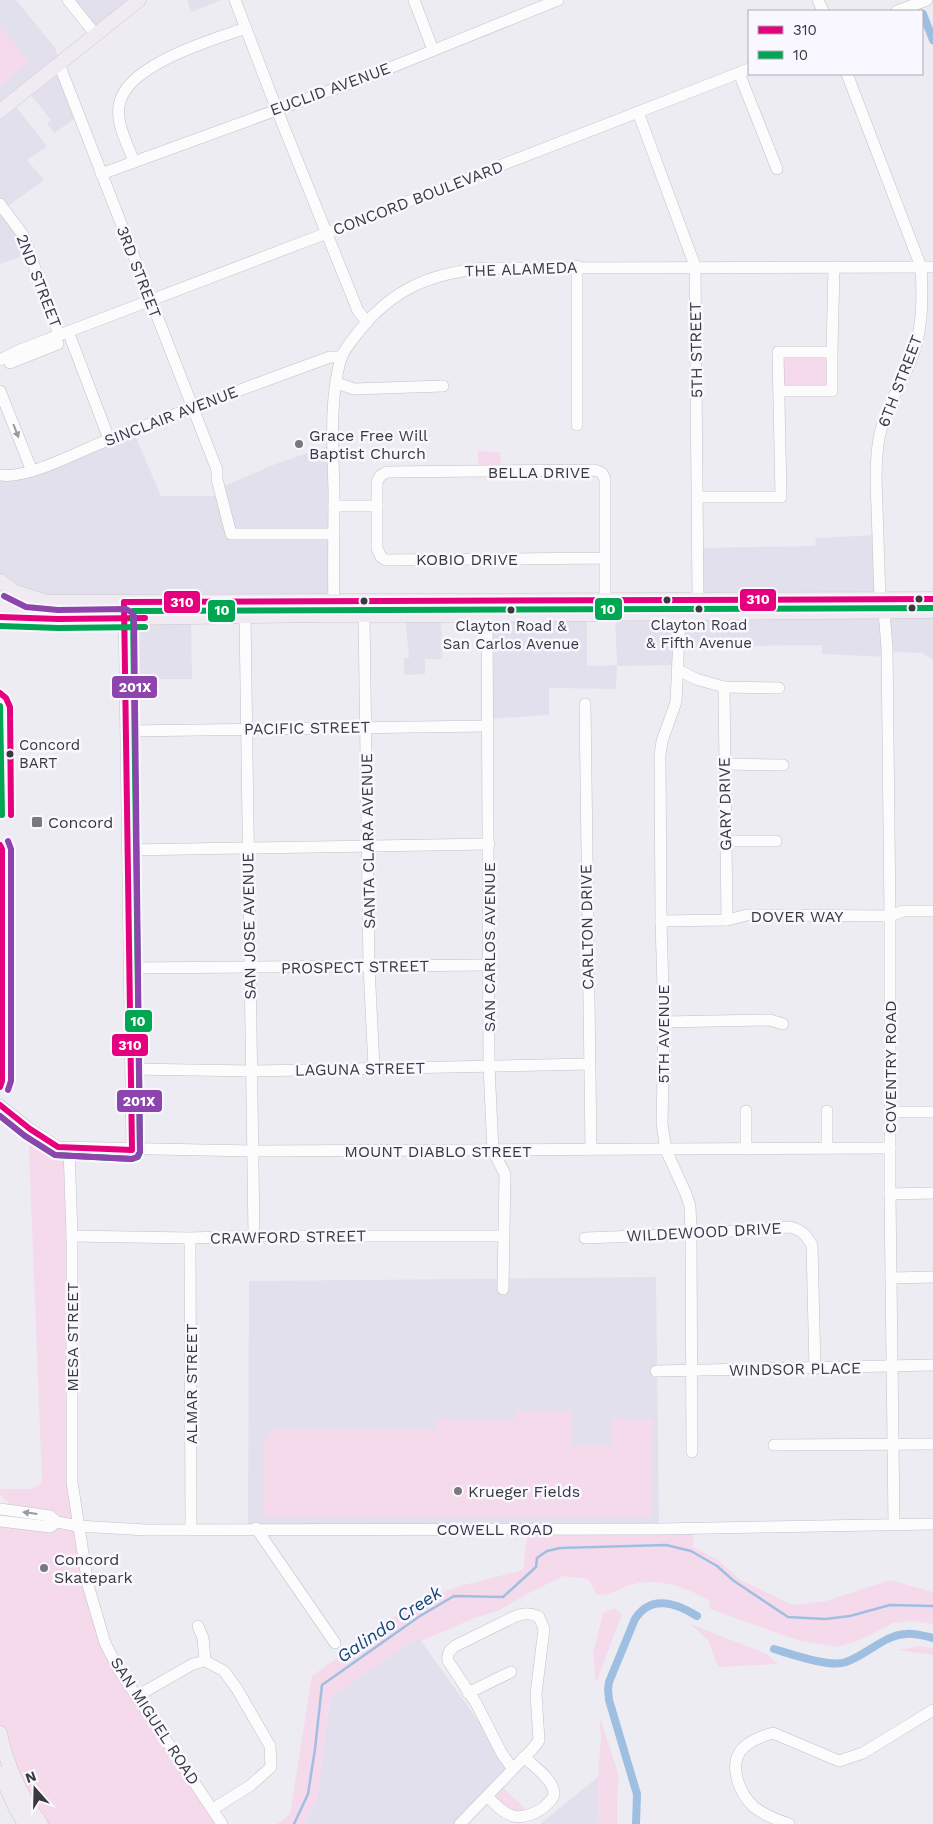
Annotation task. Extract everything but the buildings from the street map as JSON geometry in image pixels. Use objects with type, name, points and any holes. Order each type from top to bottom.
[{"type":"main road","points":[[0,111],[139,0]]},
{"type":"main road","points":[[0,581],[15,592],[47,602],[124,602],[334,608],[364,615],[857,613],[882,605],[933,599]]},
{"type":"main road","points":[[0,617],[24,616],[58,619],[245,616],[334,608],[487,601],[605,599],[744,599],[882,605],[933,611]]},
{"type":"main road","points":[[0,604],[24,616]]},
{"type":"main road","points":[[0,1733],[11,1768],[26,1800],[41,1824]]},
{"type":"main road","points":[[0,1773],[25,1824]]},
{"type":"street","points":[[68,0],[96,35]]},
{"type":"street","points":[[236,0],[277,110],[358,311],[367,322]]},
{"type":"street","points":[[414,0],[433,50]]},
{"type":"street","name":"EUCLID AVENUE","points":[[101,174],[362,79],[556,0]]},
{"type":"street","points":[[900,10],[927,0]]},
{"type":"street","points":[[134,162],[119,116],[119,105],[124,93],[133,82],[166,58],[246,28]]},
{"type":"street","name":"3RD STREET","points":[[59,64],[216,470],[230,534],[334,534]]},
{"type":"street","points":[[744,71],[777,169]]},
{"type":"street","name":"CONCORD BOULEVARD","points":[[0,360],[20,350],[744,71]]},
{"type":"street","name":"6TH STREET","points":[[847,75],[927,267],[918,339],[910,365],[890,404],[879,440],[876,477],[882,605]]},
{"type":"street","name":"5TH STREET","points":[[638,112],[695,266],[698,599]]},
{"type":"street","name":"2ND STREET","points":[[0,204],[23,235],[59,335]]},
{"type":"street","points":[[577,266],[577,425]]},
{"type":"street","name":"THE ALAMEDA","points":[[334,608],[334,406],[342,357],[367,322],[395,296],[436,276],[461,270],[485,268],[577,266],[927,267]]},
{"type":"street","points":[[780,391],[832,391],[834,267]]},
{"type":"street","name":"CONCORD BOULEVARD","points":[[0,368],[18,359],[71,339],[86,325]]},
{"type":"street","name":"2ND STREET","points":[[71,339],[109,440]]},
{"type":"street","name":"CONCORD BOULEVARD","points":[[0,353],[20,350]]},
{"type":"street","points":[[698,498],[781,497],[778,352],[832,352]]},
{"type":"street","name":"SINCLAIR AVENUE","points":[[0,474],[17,475],[32,470],[330,357],[342,357]]},
{"type":"street","points":[[337,384],[354,389],[443,386]]},
{"type":"street","points":[[0,391],[32,470]]},
{"type":"street","name":"BELLA DRIVE","points":[[377,506],[377,482],[387,472],[595,470],[602,473],[605,479],[605,599]]},
{"type":"street","points":[[334,506],[377,506]]},
{"type":"street","name":"KOBIO DRIVE","points":[[377,506],[377,548],[381,557],[386,560],[605,558]]},
{"type":"street","points":[[621,600],[634,607],[669,607],[680,614],[690,606],[728,607],[744,599]]},
{"type":"street","name":"SAN CARLOS AVENUE","points":[[487,601],[489,1066],[493,1151],[504,1174],[503,1289]]},
{"type":"street","points":[[124,602],[132,1150]]},
{"type":"street","name":"COVENTRY ROAD","points":[[882,605],[886,635],[890,916],[890,1194],[894,1524]]},
{"type":"street","name":"5TH AVENUE","points":[[680,614],[676,702],[662,741],[660,755],[664,1022],[662,1124],[666,1150],[690,1206],[692,1452]]},
{"type":"street","name":"SANTA CLARA AVENUE","points":[[364,615],[369,967],[374,1068]]},
{"type":"street","name":"SAN JOSE AVENUE","points":[[245,616],[254,1236]]},
{"type":"street","points":[[678,670],[696,679],[724,688],[779,688]]},
{"type":"street","name":"GARY DRIVE","points":[[724,688],[727,920]]},
{"type":"street","name":"CARLTON DRIVE","points":[[585,704],[591,1149]]},
{"type":"street","name":"PACIFIC STREET","points":[[126,731],[488,726]]},
{"type":"street","points":[[725,764],[782,765]]},
{"type":"street","points":[[726,841],[776,841]]},
{"type":"street","points":[[128,850],[489,844]]},
{"type":"street","name":"DOVER WAY","points":[[661,921],[727,920],[748,915],[890,916],[903,910],[933,910]]},
{"type":"street","name":"PROSPECT STREET","points":[[129,968],[490,965]]},
{"type":"street","points":[[664,1022],[770,1020],[784,1024]]},
{"type":"street","name":"LAGUNA STREET","points":[[131,1069],[251,1071],[589,1064]]},
{"type":"street","name":"MOUNT DIABLO STREET","points":[[0,1105],[30,1129],[58,1147],[69,1148],[252,1151],[890,1148]]},
{"type":"street","points":[[746,1111],[746,1149]]},
{"type":"street","points":[[827,1111],[827,1148]]},
{"type":"street","points":[[890,1112],[933,1112]]},
{"type":"street","name":"MESA STREET","points":[[69,1148],[72,1236],[72,1482],[78,1526]]},
{"type":"street","points":[[890,1194],[933,1193]]},
{"type":"street","name":"WILDEWOOD DRIVE","points":[[586,1238],[798,1229],[806,1235],[812,1245],[814,1368]]},
{"type":"street","name":"CRAWFORD STREET","points":[[72,1236],[190,1238],[254,1236],[504,1236]]},
{"type":"street","name":"ALMAR STREET","points":[[190,1238],[191,1529]]},
{"type":"street","points":[[891,1278],[933,1277]]},
{"type":"street","name":"WINDSOR PLACE","points":[[656,1371],[933,1365]]},
{"type":"street","points":[[774,1445],[933,1444]]},
{"type":"street","name":"COWELL ROAD","points":[[0,1509],[50,1516],[57,1522],[78,1526],[146,1530],[256,1528],[659,1529],[933,1524]]},
{"type":"street","name":"COWELL ROAD","points":[[0,1521],[50,1527],[57,1522]]},
{"type":"street","name":"SAN MIGUEL ROAD","points":[[78,1526],[88,1585],[105,1643],[119,1670],[222,1824]]},
{"type":"street","points":[[256,1528],[335,1643]]},
{"type":"street","points":[[460,1824],[513,1769],[539,1740],[536,1694],[544,1629],[540,1617],[526,1613],[516,1616],[449,1651],[448,1661],[476,1703],[502,1754],[513,1769]]},
{"type":"street","points":[[198,1626],[203,1638],[205,1661]]},
{"type":"street","points":[[137,1696],[193,1664],[205,1661],[224,1671],[237,1689],[270,1746],[271,1767],[251,1785],[213,1809]]},
{"type":"street","points":[[468,1693],[511,1672]]},
{"type":"street","points":[[789,1824],[777,1820],[755,1807],[742,1792],[736,1774],[736,1757],[743,1748],[752,1741],[773,1733],[838,1761],[863,1753],[933,1710]]},
{"type":"street","points":[[487,1796],[506,1817],[514,1820],[529,1820],[553,1798],[550,1782],[524,1757]]},
{"type":"shaded area","points":[[0,0],[16,0],[55,48],[79,116],[54,133],[47,124],[51,120],[27,90],[12,102],[47,146],[27,160],[44,180],[4,209],[30,253],[0,264]]},
{"type":"shaded area","points":[[68,0],[139,0],[96,35]]},
{"type":"shaded area","points":[[187,0],[221,0],[191,12]]},
{"type":"shaded area","points":[[0,26],[27,59],[27,63],[0,87]]},
{"type":"shaded area","points":[[778,352],[832,352],[832,391],[780,391]]},
{"type":"shaded area","points":[[133,431],[161,496],[221,496],[220,488],[273,465],[333,444],[334,601],[47,602],[0,581],[0,475],[5,475]]},
{"type":"shaded area","points":[[478,451],[500,452],[501,466],[478,465]]},
{"type":"shaded area","points":[[878,535],[880,599],[698,599],[698,548],[815,546],[816,538]]},
{"type":"shaded area","points":[[933,611],[933,660],[923,653],[887,652],[887,657],[822,654],[822,645],[679,647],[678,665],[617,666],[616,689],[549,688],[549,715],[487,719],[487,615],[587,615],[587,666],[617,665],[615,614]]},
{"type":"shaded area","points":[[405,615],[441,615],[442,659],[425,659],[425,674],[404,675],[404,658],[409,658]]},
{"type":"shaded area","points":[[191,617],[192,679],[125,679],[125,618]]},
{"type":"shaded area","points":[[30,1129],[69,1148],[72,1482],[105,1643],[222,1824],[41,1824],[0,1733],[0,1521],[50,1527],[26,1508],[10,1504],[0,1495],[0,1489],[31,1489],[42,1483],[29,1150]]},
{"type":"shaded area","points":[[656,1277],[659,1529],[248,1529],[249,1281]]},
{"type":"shaded area","name":"Krueger Fields","points":[[516,1411],[571,1411],[572,1445],[612,1445],[612,1419],[653,1419],[651,1518],[264,1518],[264,1439],[272,1430],[436,1430],[436,1420],[515,1420]]},
{"type":"shaded area","points":[[694,1527],[693,1547],[718,1560],[739,1579],[792,1605],[826,1601],[890,1580],[933,1592],[933,1624],[914,1621],[893,1623],[855,1642],[836,1647],[800,1641],[710,1609],[709,1600],[689,1590],[669,1584],[659,1582],[638,1583],[608,1594],[597,1595],[588,1579],[563,1576],[500,1610],[472,1619],[421,1641],[418,1637],[330,1698],[317,1798],[304,1824],[277,1824],[290,1814],[312,1676],[416,1601],[460,1586],[523,1570],[528,1529]]},
{"type":"shaded area","points":[[614,1608],[622,1614],[596,1683],[593,1653],[603,1613]]},
{"type":"shaded area","points":[[690,1624],[767,1654],[778,1664],[718,1667],[708,1640]]},
{"type":"shaded area","points":[[418,1637],[513,1769],[465,1819],[470,1824],[304,1824],[317,1798],[330,1698]]},
{"type":"shaded area","points":[[919,1646],[933,1648],[933,1655],[898,1650]]},
{"type":"shaded area","points":[[599,1715],[619,1776],[617,1824],[599,1824],[598,1777],[601,1738]]},
{"type":"shaded area","points":[[598,1777],[599,1824],[540,1824]]},
{"type":"shaded area","points":[[499,1784],[534,1817],[529,1820],[487,1796]]},
{"type":"waterway","points":[[923,14],[933,40]]},
{"type":"waterway","name":"Galindo Creek","points":[[294,1824],[308,1794],[322,1685],[420,1616],[454,1596],[503,1597],[536,1567],[537,1558],[547,1551],[560,1548],[666,1545],[691,1551],[717,1566],[734,1581],[788,1617],[825,1619],[850,1616],[890,1605],[933,1606]]},
{"type":"waterway","points":[[636,1824],[637,1794],[609,1700],[609,1682],[635,1619],[641,1611],[648,1606],[664,1603],[681,1607],[697,1616]]},
{"type":"waterway","points":[[774,1649],[810,1660],[839,1663],[854,1659],[883,1641],[898,1635],[913,1634],[933,1638]]},
{"type":"transit line","name":"201X","points":[[0,1116],[25,1136],[55,1155],[132,1159],[137,1157],[140,1152],[134,616],[126,609],[58,610],[26,607],[4,596]]},
{"type":"transit line","name":"310","points":[[0,1105],[30,1129],[58,1147],[132,1150],[124,602],[933,599]]},
{"type":"transit line","name":"10","points":[[0,1116],[25,1136],[55,1155],[132,1159],[138,1157],[140,1152],[133,611],[933,608]]},
{"type":"transit line","name":"310","points":[[0,617],[58,619],[145,618]]},
{"type":"transit line","name":"10","points":[[0,626],[58,628],[145,627]]},
{"type":"transit line","name":"310","points":[[0,693],[6,698],[10,707],[11,815]]},
{"type":"transit line","name":"10","points":[[0,706],[2,815]]},
{"type":"transit line","name":"201X","points":[[8,841],[11,849],[11,1081],[8,1090]]},
{"type":"transit line","name":"310","points":[[0,845],[2,849],[2,1081],[0,1087]]},
{"type":"place","name":"Grace Free Will Baptist Church","points":[[299,444]]},
{"type":"place","name":"Clayton Road & Fifth Avenue","points":[[699,609]]},
{"type":"place","name":"Clayton Road & San Carlos Avenue","points":[[511,610]]},
{"type":"place","name":"Concord BART","points":[[10,754]]},
{"type":"place","name":"Concord","points":[[37,822]]},
{"type":"place","name":"Krueger Fields","points":[[458,1491]]},
{"type":"place","name":"Concord Skatepark","points":[[44,1568]]}]
